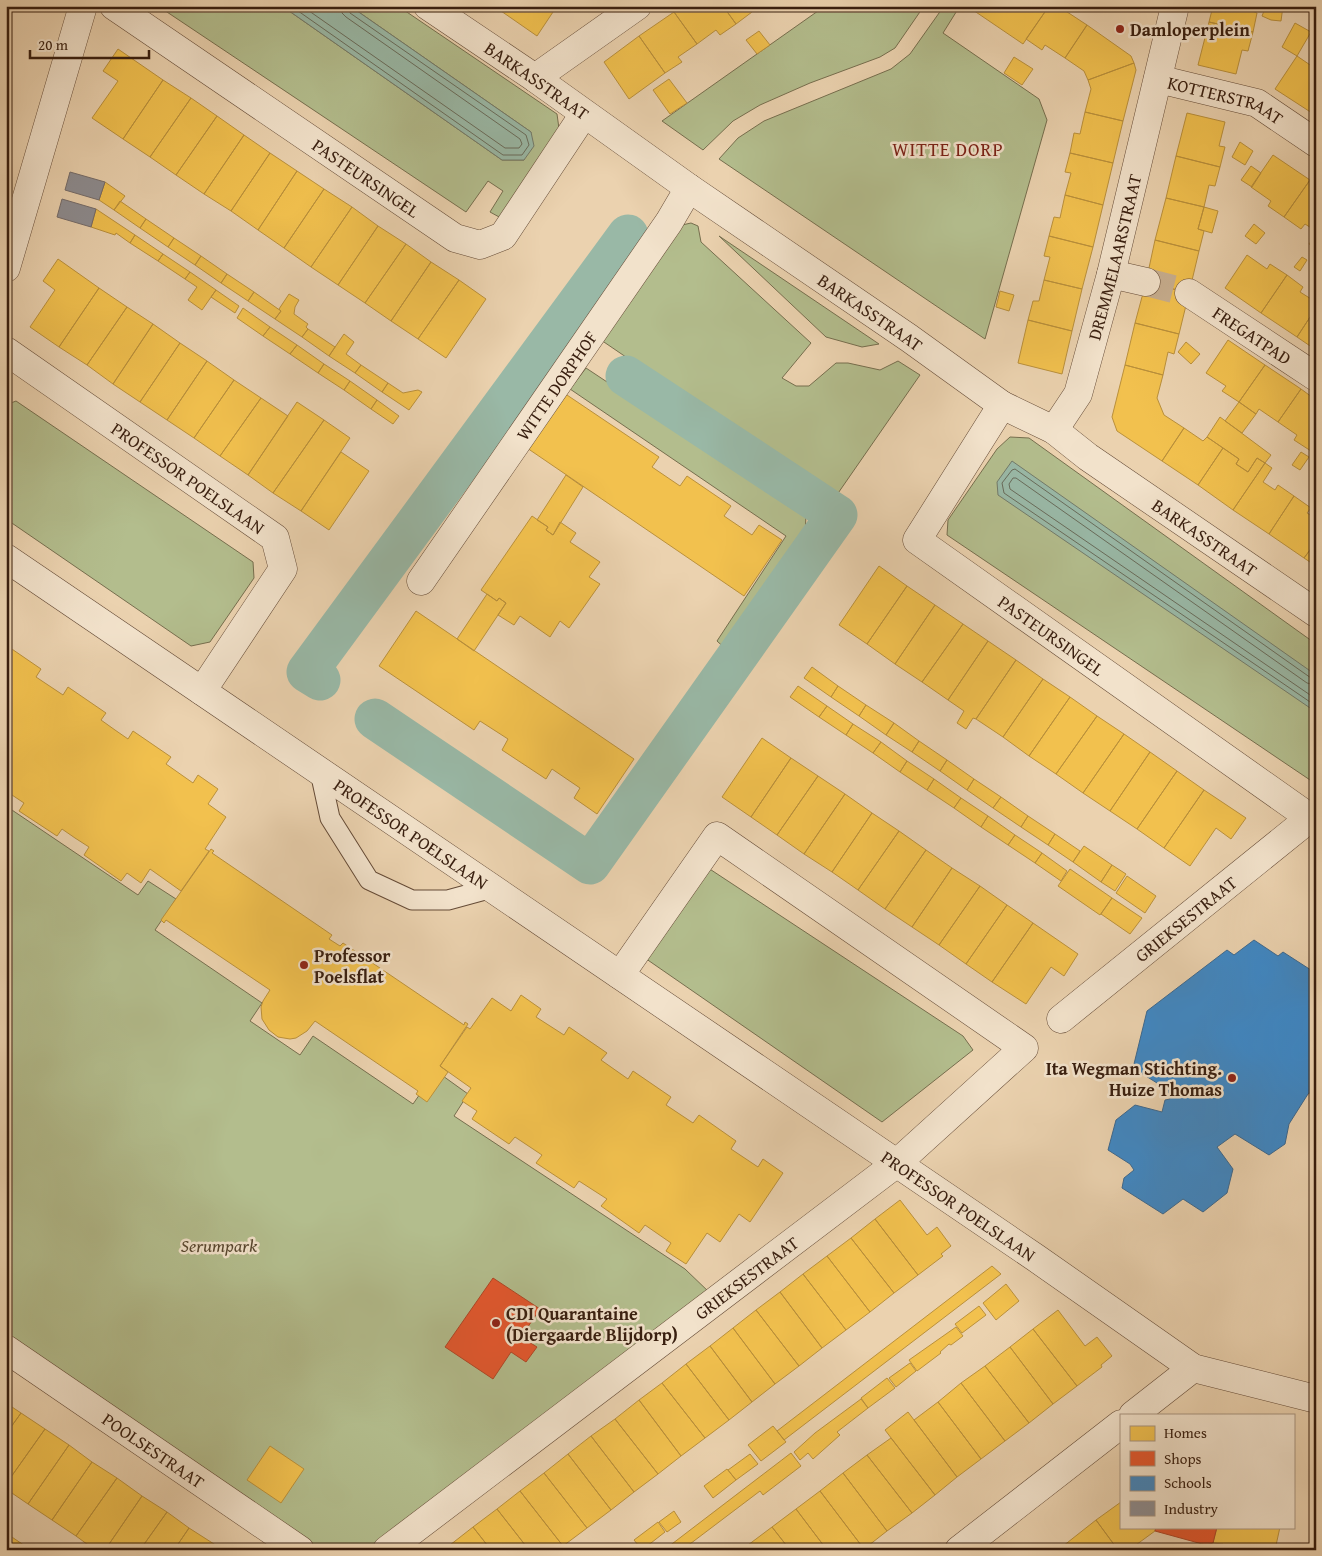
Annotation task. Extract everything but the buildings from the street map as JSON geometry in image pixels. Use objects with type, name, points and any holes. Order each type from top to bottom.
[{"type":"street","points":[[6,268],[83,6]]},
{"type":"street","name":"PASTEURSINGEL","points":[[114,6],[455,238],[480,245],[503,236],[584,114]]},
{"type":"street","name":"BARKASSTRAAT","points":[[428,6],[535,78],[689,188],[909,338],[1002,405],[1054,430],[1088,457],[1316,613]]},
{"type":"street","points":[[535,78],[637,6]]},
{"type":"street","points":[[1158,79],[1175,6]]},
{"type":"street","name":"KOTTERSTRAAT","points":[[1158,79],[1257,103],[1316,143]]},
{"type":"street","name":"DREMMELAARSTRAAT","points":[[1054,430],[1078,394],[1111,274],[1158,79]]},
{"type":"street","name":"WITTE DORPHOF","points":[[421,581],[669,222],[689,188]]},
{"type":"street","points":[[1111,274],[1146,282]]},
{"type":"street","name":"FREGATPAD","points":[[1189,292],[1316,377]]},
{"type":"street","name":"PROFESSOR POELSLAAN","points":[[6,351],[275,538],[283,569],[202,691]]},
{"type":"street","name":"PASTEURSINGEL","points":[[1002,405],[917,540],[1313,820]]},
{"type":"street","name":"PROFESSOR POELSLAAN","points":[[6,558],[897,1163],[1193,1368],[1316,1399]]},
{"type":"street","name":"GRIEKSESTRAAT","points":[[1061,1019],[1313,820]]},
{"type":"street","name":"GRIEKSESTRAAT","points":[[387,1550],[897,1163],[1024,1048],[716,836],[620,975]]},
{"type":"street","name":"POOLSESTRAAT","points":[[6,1350],[300,1550]]},
{"type":"street","points":[[1134,1414],[1193,1368]]},
{"type":"street","points":[[959,1550],[1120,1425]]},
{"type":"lane","points":[[320,772],[330,818],[369,880],[412,900],[448,900],[492,888]]},
{"type":"green space","points":[[158,6],[282,6],[502,160],[524,160],[531,132],[350,6],[398,6],[557,114],[560,136],[501,218],[490,212],[503,191],[488,181],[466,212]]},
{"type":"green space","points":[[825,6],[901,6],[907,10],[909,6],[924,6],[895,48],[880,57],[810,83],[760,105],[733,121],[703,150],[662,121]]},
{"type":"green space","points":[[944,6],[955,6],[958,9],[943,33],[1039,99],[1047,120],[985,339],[719,159],[738,138],[764,121],[891,69],[910,54]]},
{"type":"green space","points":[[691,223],[698,226],[701,242],[811,343],[782,378],[796,386],[809,386],[836,363],[848,363],[880,370],[898,361],[920,375],[834,499],[601,340],[682,225]]},
{"type":"green space","points":[[719,236],[879,344],[862,347],[826,337]]},
{"type":"green space","points":[[586,368],[806,514],[805,537],[730,653],[717,641],[786,536],[570,389]]},
{"type":"green space","points":[[16,401],[253,562],[254,578],[210,642],[191,646],[6,519],[6,405]]},
{"type":"green space","points":[[1010,437],[1029,438],[1316,644],[1316,784],[947,535],[948,520],[997,449]]},
{"type":"green space","name":"Serumpark","points":[[6,806],[138,895],[148,881],[176,899],[155,930],[262,1003],[250,1021],[300,1055],[313,1036],[413,1104],[436,1071],[468,1094],[454,1116],[685,1269],[710,1293],[380,1550],[284,1550],[6,1354]]},
{"type":"green space","points":[[693,858],[963,1036],[973,1050],[882,1122],[629,947]]},
{"type":"water","points":[[282,6],[350,6],[531,132],[534,146],[524,160],[502,160]]},
{"type":"water","points":[[1012,461],[1316,675],[1316,712],[998,495],[997,482]]},
{"type":"waterway","points":[[320,680],[307,672],[628,235]]},
{"type":"waterway","points":[[375,719],[590,864],[837,515],[626,376]]},
{"type":"tunnel","points":[[1146,282],[1189,293]]},
{"type":"place","name":"Damloperplein","points":[[1120,29]]},
{"type":"place","name":"Professor Poelsflat","points":[[304,965]]},
{"type":"place","name":"Ita Wegman Stichting. Huize Thomas","points":[[1232,1078]]},
{"type":"place","name":"CDI Quarantaine (Diergaarde Blijdorp)","points":[[496,1323]]},
{"type":"district","name":"WITTE DORP","points":[[948,149]]}]
